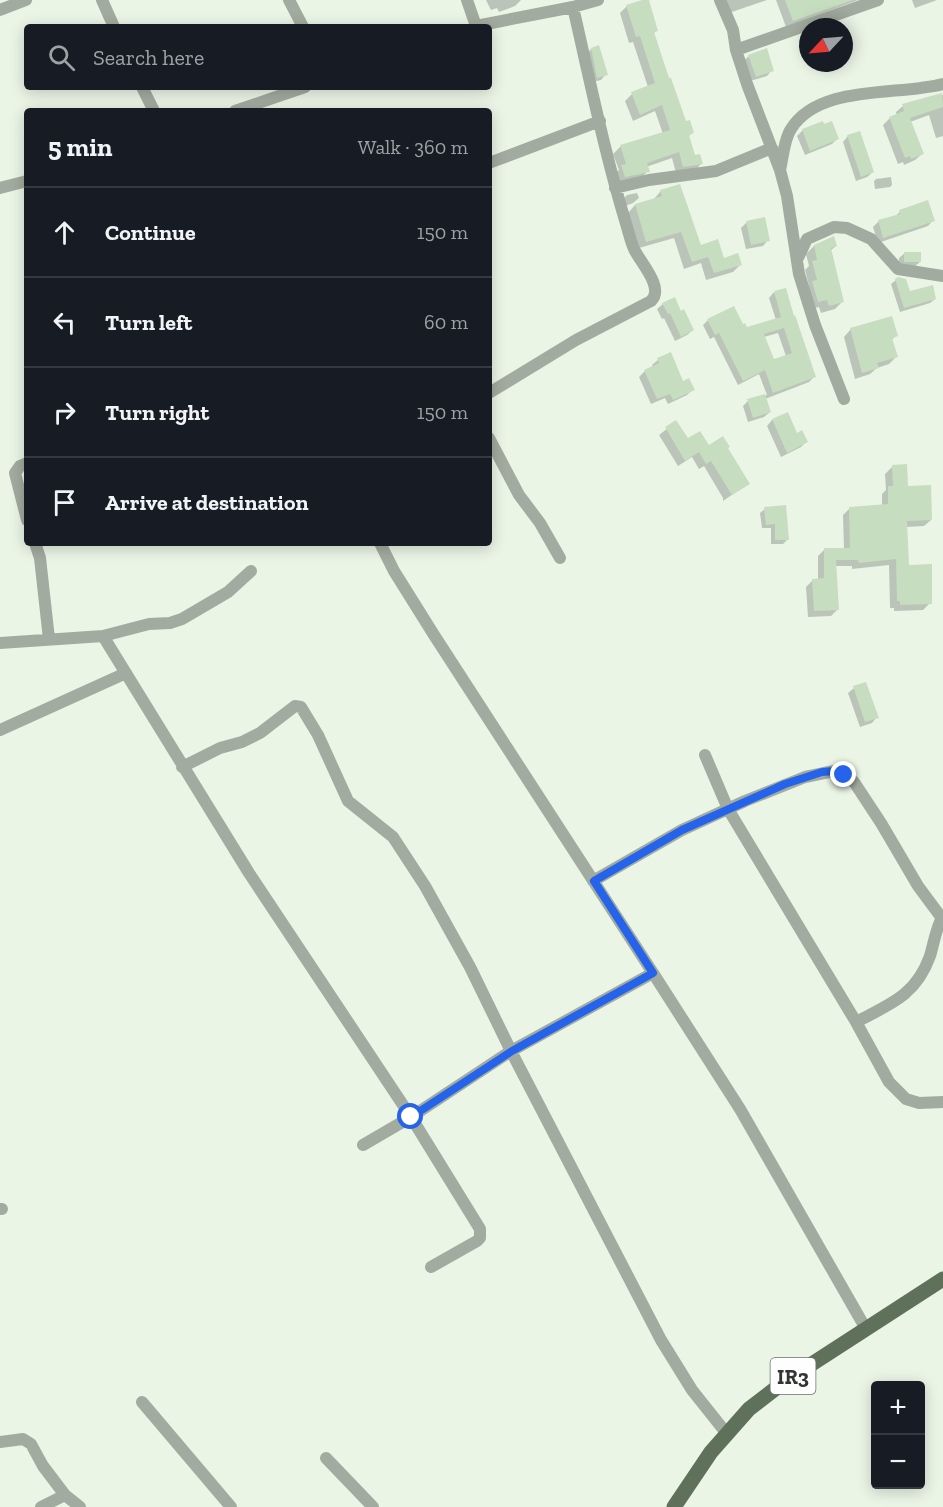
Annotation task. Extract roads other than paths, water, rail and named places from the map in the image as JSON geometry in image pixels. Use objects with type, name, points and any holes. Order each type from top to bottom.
[{"type":"main road","name":"IR3","points":[[674,1507],[711,1452],[748,1409],[765,1395],[943,1279]]},
{"type":"street","points":[[0,10],[26,0]]},
{"type":"street","points":[[102,0],[113,24]]},
{"type":"street","points":[[289,0],[301,24]]},
{"type":"street","points":[[467,0],[474,24]]},
{"type":"street","points":[[486,24],[573,8],[598,0]]},
{"type":"street","points":[[720,0],[734,30],[736,50],[780,170],[787,196],[797,261],[815,325],[844,399]]},
{"type":"street","points":[[736,50],[878,0]]},
{"type":"street","points":[[492,391],[576,340],[656,297],[653,282],[633,248],[615,188],[573,8]]},
{"type":"street","points":[[780,170],[790,130],[810,111],[848,96],[926,88],[943,84]]},
{"type":"street","points":[[144,90],[152,108]]},
{"type":"street","points":[[244,108],[296,90]]},
{"type":"street","points":[[492,162],[600,121]]},
{"type":"street","points":[[615,188],[649,180],[716,171],[772,148]]},
{"type":"street","points":[[0,188],[24,182]]},
{"type":"street","points":[[797,261],[807,238],[834,227],[847,228],[871,239],[898,269],[943,276]]},
{"type":"street","points":[[492,444],[519,495],[540,523],[560,558]]},
{"type":"street","points":[[24,465],[20,466],[15,473],[24,508]]},
{"type":"street","points":[[36,546],[40,558],[49,639]]},
{"type":"street","points":[[382,546],[394,571],[740,1109],[866,1329]]},
{"type":"street","points":[[0,643],[103,636],[149,624],[170,623],[182,619],[228,592],[251,571]]},
{"type":"street","points":[[103,636],[262,893],[411,1117],[480,1229],[481,1234],[477,1241],[432,1267]]},
{"type":"street","points":[[0,730],[126,673]]},
{"type":"street","points":[[182,767],[220,748],[242,742],[260,733],[295,705],[301,707],[318,735],[348,801],[393,837],[425,886],[470,967],[661,1340],[692,1390],[727,1434]]},
{"type":"street","points":[[705,755],[728,809],[856,1022],[889,1082],[906,1099],[919,1103],[943,1102]]},
{"type":"street","points":[[594,881],[682,830],[728,809],[805,777],[834,771],[844,775],[854,782],[918,886],[942,916],[930,956],[916,984],[893,1003],[856,1022]]},
{"type":"street","points":[[363,1145],[411,1117],[512,1051],[653,973]]},
{"type":"street","points":[[142,1402],[231,1507]]},
{"type":"street","points":[[0,1442],[24,1439],[31,1444],[43,1466],[65,1495],[80,1507]]},
{"type":"street","points":[[326,1458],[373,1507]]},
{"type":"street","points":[[41,1507],[65,1495]]}]
